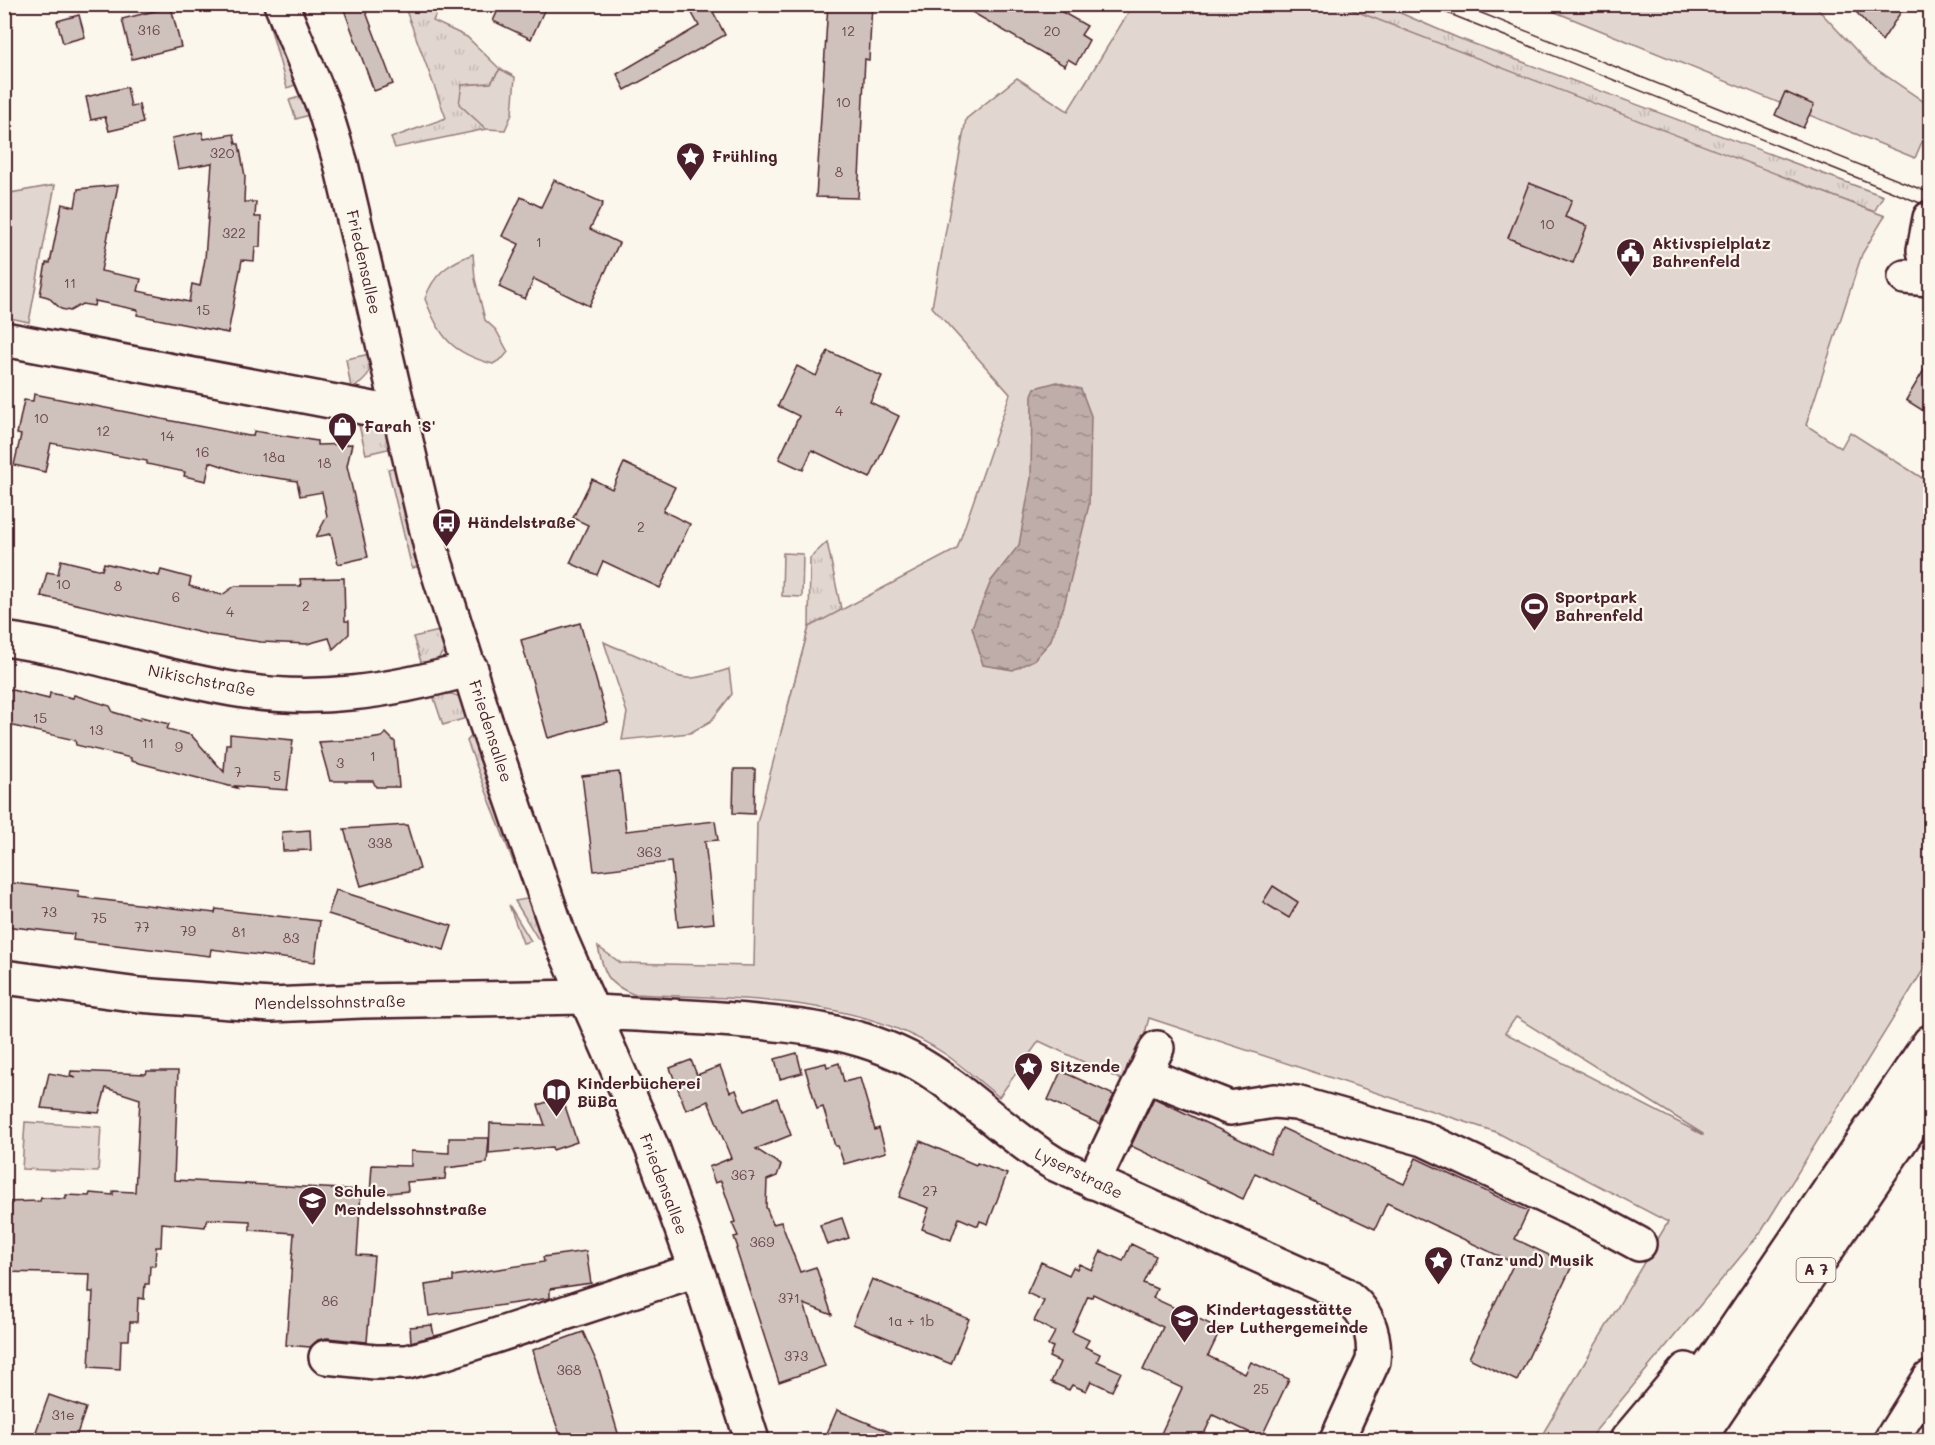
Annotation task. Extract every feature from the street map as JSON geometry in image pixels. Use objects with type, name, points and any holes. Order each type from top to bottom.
[{"type":"main road","name":"Friedensallee","points":[[281,4],[324,105],[341,164],[432,552],[471,669],[485,720],[560,938],[653,1150],[753,1440]]},
{"type":"main road","points":[[1922,279],[1930,218]]},
{"type":"main road","points":[[4,339],[399,414]]},
{"type":"main road","name":"Nikischstraße","points":[[4,639],[73,652],[232,690],[298,695],[384,691],[471,669]]},
{"type":"main road","name":"Mendelssohnstraße","points":[[4,977],[139,995],[271,1005],[362,1000],[589,1005]]},
{"type":"main road","name":"Lyserstraße","points":[[589,1005],[791,1024],[834,1030],[868,1042],[935,1074],[1022,1144],[1093,1182],[1196,1226],[1352,1299],[1371,1327],[1374,1352],[1337,1440]]},
{"type":"main road","name":"A 7","points":[[1660,1440],[1801,1237],[1930,1042]]},
{"type":"main road","points":[[1093,1182],[1150,1061],[1230,1108],[1274,1101],[1296,1103],[1424,1139],[1589,1217],[1639,1244]]},
{"type":"main road","name":"A 7","points":[[1698,1440],[1930,1097]]},
{"type":"main road","points":[[1627,1440],[1801,1237]]},
{"type":"main road","points":[[326,1357],[375,1362],[407,1362],[446,1352],[696,1270]]},
{"type":"main road","points":[[1891,1440],[1930,1378]]},
{"type":"green space","points":[[264,5],[269,5],[303,82],[287,88]]},
{"type":"green space","points":[[404,5],[440,5],[433,21],[467,37],[500,69],[491,83],[462,85],[460,104],[486,129],[395,148],[391,138],[446,118]]},
{"type":"green space","points":[[1133,5],[1340,5],[1885,216],[1862,254],[1806,425],[1841,448],[1850,432],[1930,483],[1930,959],[1761,1232],[1588,1440],[1539,1440],[1668,1222],[1496,1132],[1149,1018],[1141,1048],[1126,1082],[1039,1041],[999,1097],[945,1054],[911,1035],[874,1020],[835,1010],[794,1004],[712,997],[633,994],[612,982],[602,964],[598,947],[621,963],[754,966],[757,823],[809,627],[957,549],[1010,394],[932,307],[966,119],[1017,78],[1068,111]],"holes":[[[1516,1017],[1703,1135],[1505,1033]]]},
{"type":"green space","points":[[1212,5],[1382,5],[1458,38],[1883,196],[1858,240]]},
{"type":"green space","points":[[1538,5],[1814,5],[1869,64],[1930,106],[1930,123],[1915,158]]},
{"type":"green space","points":[[500,69],[515,77],[512,114],[505,130],[486,129],[459,104],[462,85],[491,83]]},
{"type":"green space","points":[[307,95],[315,113],[296,119],[289,100]]},
{"type":"green space","points":[[55,185],[29,322],[5,317],[5,194]]},
{"type":"green space","points":[[473,254],[475,279],[485,320],[496,330],[508,352],[493,364],[467,355],[449,342],[436,324],[425,299],[432,283],[443,270],[456,261]]},
{"type":"green space","points":[[370,354],[368,375],[351,388],[346,359]]},
{"type":"green space","points":[[357,417],[384,430],[392,448],[366,454]]},
{"type":"green space","points":[[397,467],[421,566],[412,568],[388,469]]},
{"type":"green space","points":[[827,542],[844,623],[781,732],[809,627],[810,558]]},
{"type":"green space","points":[[783,553],[803,554],[802,597],[782,596]]},
{"type":"green space","points":[[444,630],[445,643],[442,654],[424,671],[413,637]]},
{"type":"green space","points":[[604,642],[681,677],[699,677],[729,669],[732,694],[711,721],[690,733],[622,740],[627,713]]},
{"type":"green space","points":[[432,692],[458,696],[466,703],[473,716],[443,725]]},
{"type":"green space","points":[[477,730],[526,872],[514,864],[467,741]]},
{"type":"green space","points":[[532,898],[543,938],[538,939],[515,901]]},
{"type":"green space","points":[[509,905],[531,941],[523,943]]},
{"type":"green space","points":[[25,1122],[101,1127],[98,1172],[22,1169]]},
{"type":"water","points":[[1057,382],[1081,389],[1091,416],[1089,505],[1064,606],[1050,642],[1034,660],[1013,670],[983,665],[972,627],[991,581],[1019,545],[1031,478],[1032,395],[1035,388]]},
{"type":"building","points":[[342,4],[363,4],[393,84],[374,91]]},
{"type":"building","points":[[501,4],[547,4],[531,39],[493,21]]},
{"type":"building","points":[[687,4],[709,4],[725,35],[625,90],[617,74],[699,26]]},
{"type":"building","points":[[828,4],[872,4],[869,60],[865,59],[858,198],[816,197]]},
{"type":"building","points":[[958,4],[1048,4],[1087,26],[1081,35],[1089,40],[1076,64],[1068,59],[1065,66]]},
{"type":"building","points":[[1849,4],[1906,4],[1882,41]]},
{"type":"building","points":[[171,7],[181,47],[132,59],[122,19]]},
{"type":"building","points":[[79,15],[85,37],[63,43],[57,21]]},
{"type":"building","points":[[127,87],[131,107],[139,105],[143,123],[109,131],[105,117],[91,120],[86,97]]},
{"type":"building","points":[[1785,92],[1814,105],[1803,128],[1775,115]]},
{"type":"building","points":[[202,132],[204,139],[234,134],[236,144],[239,144],[245,176],[244,202],[256,202],[255,217],[261,217],[260,247],[255,247],[254,261],[242,260],[228,333],[137,315],[138,310],[95,301],[94,306],[82,304],[70,311],[61,309],[48,297],[40,295],[46,263],[50,263],[62,204],[75,207],[78,189],[118,185],[101,271],[141,279],[138,291],[189,302],[192,284],[200,286],[205,259],[212,163],[178,169],[172,138]]},
{"type":"building","points":[[554,180],[603,203],[590,229],[619,243],[589,306],[534,279],[525,299],[499,287],[519,244],[502,236],[521,197],[541,207]]},
{"type":"building","points":[[1529,183],[1572,200],[1565,217],[1587,226],[1573,263],[1508,238]]},
{"type":"building","points":[[828,351],[882,376],[870,402],[899,416],[870,478],[812,450],[803,470],[779,459],[799,416],[778,406],[797,366],[816,376]]},
{"type":"building","points":[[1930,360],[1930,415],[1906,400]]},
{"type":"building","points":[[34,394],[249,436],[253,436],[254,431],[317,441],[317,445],[352,444],[347,466],[368,557],[338,564],[331,534],[316,537],[327,516],[322,492],[300,496],[297,481],[243,473],[210,462],[206,481],[184,476],[185,472],[147,464],[147,461],[51,443],[45,472],[14,465],[21,435],[17,434],[24,400],[33,401]]},
{"type":"building","points":[[624,463],[675,487],[663,511],[690,524],[660,588],[603,561],[597,575],[570,563],[588,525],[573,518],[592,479],[612,489]]},
{"type":"building","points":[[61,560],[102,570],[104,563],[159,576],[161,570],[191,578],[189,586],[222,595],[235,586],[301,586],[300,579],[344,578],[345,621],[349,621],[349,634],[333,649],[329,638],[307,644],[261,642],[211,635],[41,596],[47,572],[58,574]]},
{"type":"building","points":[[580,623],[608,722],[548,738],[521,640]]},
{"type":"building","points":[[4,688],[49,699],[50,693],[73,698],[74,695],[110,706],[113,712],[140,720],[141,717],[169,724],[167,729],[191,735],[224,772],[226,744],[230,744],[230,734],[293,740],[287,790],[235,786],[237,788],[76,745],[75,740],[4,724]]},
{"type":"building","points":[[386,733],[395,742],[399,787],[376,787],[373,781],[330,781],[319,742],[370,739],[382,737]]},
{"type":"building","points":[[734,769],[755,769],[754,814],[733,813]]},
{"type":"building","points":[[619,772],[626,831],[715,821],[718,840],[705,841],[714,923],[678,927],[671,862],[594,871],[582,776]]},
{"type":"building","points":[[407,825],[420,869],[361,886],[344,829]]},
{"type":"building","points":[[310,830],[311,850],[283,851],[282,832]]},
{"type":"building","points":[[4,882],[79,891],[78,897],[215,913],[216,909],[320,921],[315,962],[211,949],[210,956],[73,940],[74,934],[4,926]]},
{"type":"building","points":[[1273,886],[1298,902],[1289,918],[1263,902]]},
{"type":"building","points":[[336,890],[452,926],[444,950],[328,914]]},
{"type":"building","points":[[797,1053],[802,1073],[780,1079],[775,1059]]},
{"type":"building","points":[[691,1060],[697,1075],[720,1066],[730,1092],[736,1090],[744,1111],[777,1098],[791,1135],[756,1149],[781,1165],[777,1176],[767,1180],[766,1207],[773,1224],[781,1222],[800,1272],[816,1267],[832,1315],[804,1304],[825,1366],[779,1382],[736,1249],[738,1248],[734,1237],[738,1236],[732,1223],[735,1222],[721,1181],[715,1183],[709,1167],[731,1158],[708,1101],[686,1110],[670,1068]]},
{"type":"building","points":[[826,1063],[827,1067],[839,1063],[844,1082],[860,1078],[875,1130],[879,1128],[886,1152],[844,1164],[838,1146],[835,1146],[823,1107],[817,1109],[805,1068]]},
{"type":"building","points":[[71,1071],[146,1074],[147,1071],[178,1071],[174,1180],[361,1190],[357,1255],[374,1256],[367,1342],[327,1338],[318,1340],[310,1347],[286,1345],[294,1233],[250,1230],[250,1221],[207,1219],[205,1227],[162,1223],[161,1247],[156,1247],[155,1266],[150,1266],[149,1284],[145,1284],[144,1299],[138,1298],[137,1322],[130,1322],[129,1340],[121,1340],[120,1369],[89,1367],[93,1292],[89,1292],[90,1274],[4,1272],[4,1202],[40,1201],[41,1198],[66,1199],[66,1195],[89,1196],[90,1193],[113,1195],[113,1191],[135,1192],[140,1099],[106,1088],[99,1113],[41,1108],[49,1073],[76,1078],[70,1076]]},
{"type":"building","points":[[1061,1071],[1114,1095],[1100,1124],[1048,1100]]},
{"type":"building","points":[[562,1097],[577,1142],[553,1150],[552,1147],[489,1153],[490,1123],[545,1125],[538,1105]]},
{"type":"building","points":[[1154,1098],[1270,1154],[1282,1128],[1404,1184],[1416,1158],[1528,1211],[1515,1239],[1572,1266],[1517,1381],[1469,1358],[1514,1263],[1387,1203],[1375,1229],[1255,1173],[1243,1199],[1131,1146]]},
{"type":"building","points":[[449,1138],[489,1138],[487,1163],[446,1168],[445,1179],[407,1182],[408,1191],[370,1195],[372,1165],[411,1166],[411,1151],[449,1153]]},
{"type":"building","points":[[920,1141],[976,1165],[977,1163],[1007,1174],[988,1224],[980,1221],[978,1226],[959,1218],[951,1240],[922,1229],[929,1208],[899,1197]]},
{"type":"building","points":[[842,1218],[849,1238],[827,1245],[820,1225]]},
{"type":"building","points":[[1131,1244],[1156,1256],[1143,1283],[1157,1289],[1153,1298],[1221,1329],[1208,1356],[1245,1374],[1251,1362],[1289,1379],[1261,1438],[1213,1415],[1201,1440],[1158,1440],[1182,1388],[1143,1370],[1163,1327],[1093,1294],[1092,1297],[1088,1296],[1072,1332],[1089,1340],[1085,1347],[1100,1354],[1097,1361],[1121,1372],[1112,1391],[1091,1381],[1086,1391],[1072,1385],[1069,1390],[1051,1382],[1060,1362],[1049,1357],[1053,1347],[1048,1345],[1055,1332],[1034,1321],[1044,1301],[1027,1293],[1041,1262],[1069,1275],[1073,1267],[1077,1269],[1079,1264],[1092,1270],[1101,1251],[1123,1261]]},
{"type":"building","points":[[586,1251],[591,1283],[550,1289],[550,1298],[429,1316],[425,1285],[453,1281],[453,1276],[544,1262],[543,1257]]},
{"type":"building","points":[[872,1279],[969,1319],[951,1364],[853,1324]]},
{"type":"building","points":[[432,1325],[434,1336],[411,1342],[410,1327]]},
{"type":"building","points":[[583,1332],[598,1365],[620,1440],[562,1440],[541,1383],[533,1350]]},
{"type":"building","points":[[49,1395],[86,1408],[75,1440],[33,1440]]},
{"type":"building","points":[[837,1410],[909,1440],[824,1440]]},
{"type":"tram line","points":[[1425,4],[1930,207]]},
{"type":"tram line","points":[[1459,4],[1930,193]]},
{"type":"place","name":"Frühling","points":[[691,182]]},
{"type":"place","name":"Aktivspielplatz Bahrenfeld","points":[[1631,278]]},
{"type":"place","name":"Farah 'S'","points":[[343,452]]},
{"type":"place","name":"Händelstraße","points":[[446,548]]},
{"type":"place","name":"Sportpark Bahrenfeld","points":[[1534,632]]},
{"type":"place","name":"Sitzende","points":[[1029,1092]]},
{"type":"place","name":"Kinderbücherei BüBa","points":[[556,1118]]},
{"type":"place","name":"Schule Mendelssohnstraße","points":[[313,1226]]},
{"type":"place","name":"(Tanz und) Musik","points":[[1439,1286]]},
{"type":"place","name":"Kindertagesstätte der Luthergemeinde","points":[[1185,1344]]}]
